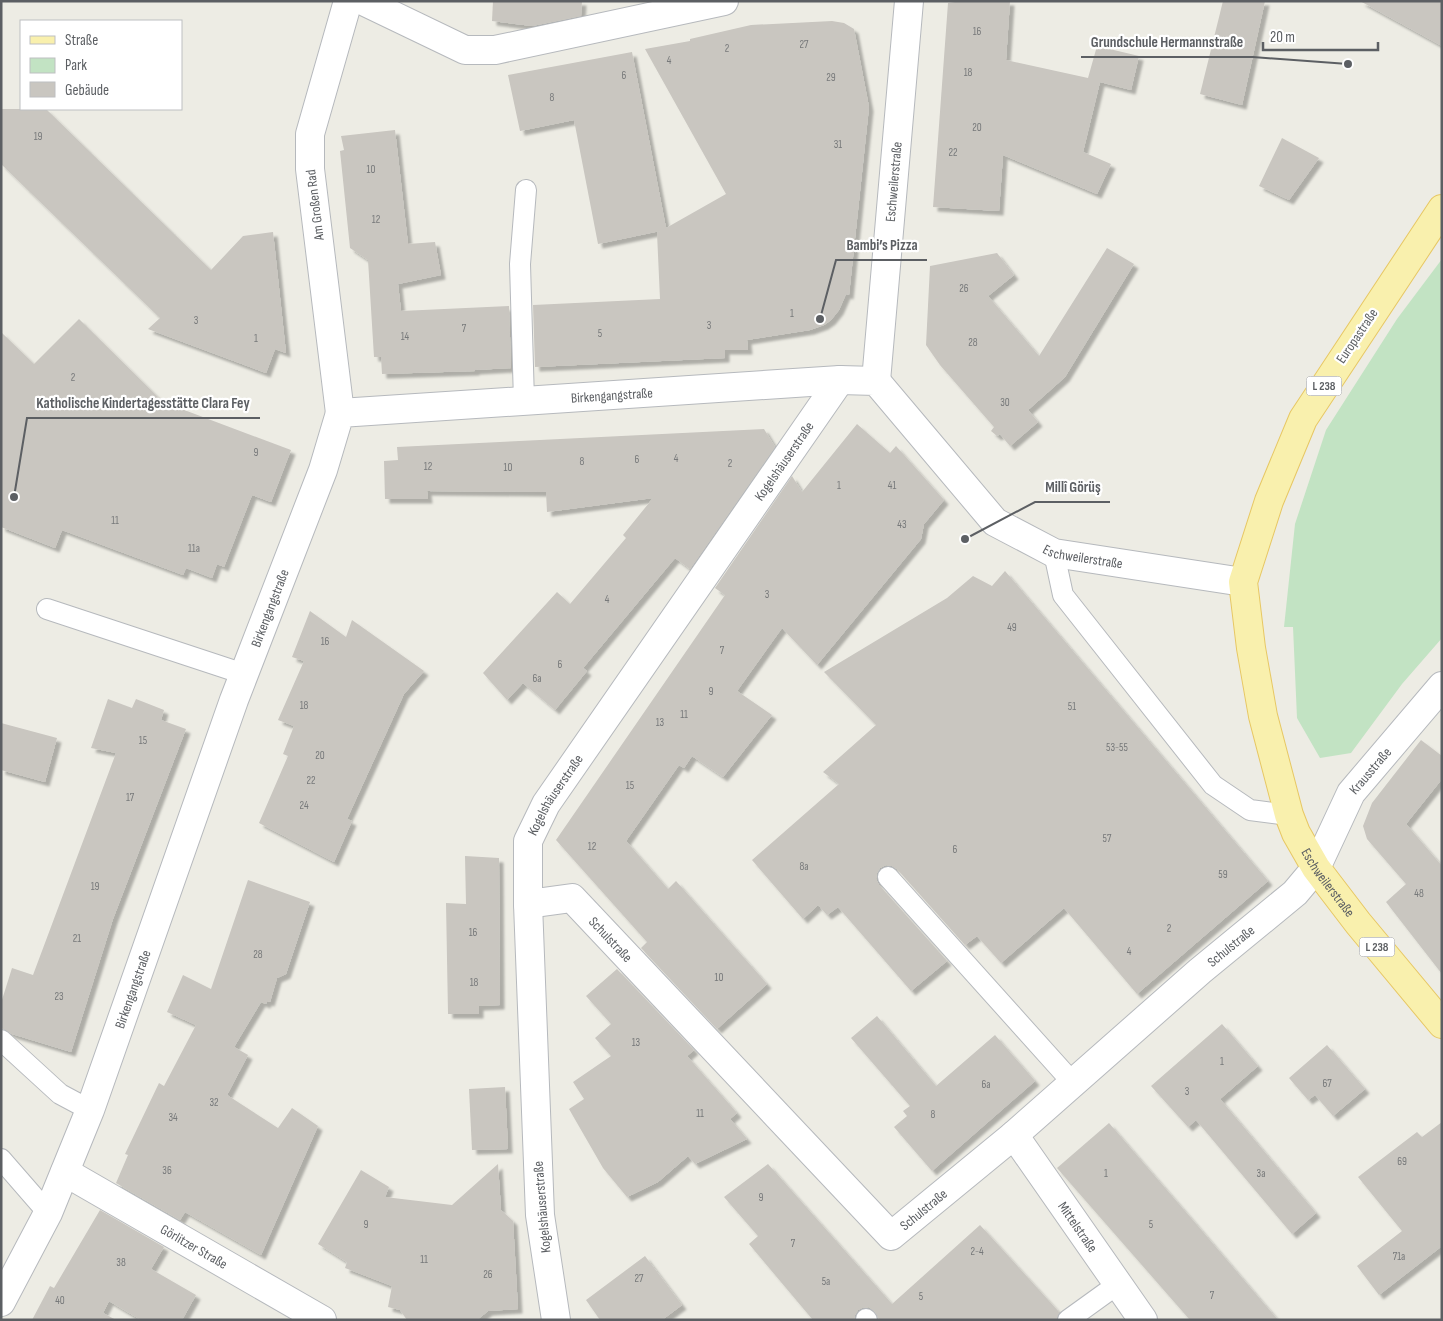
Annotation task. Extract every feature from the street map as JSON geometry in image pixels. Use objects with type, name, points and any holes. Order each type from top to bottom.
[{"type":"main road","name":"Europastraße","points":[[1244,582],[1269,501],[1303,419],[1442,209]]},
{"type":"main road","name":"Eschweilerstraße","points":[[1244,582],[1251,648],[1263,716],[1289,815],[1296,834],[1316,868],[1358,923],[1442,1024]]},
{"type":"street","name":"Am Großen Rad","points":[[340,413],[310,169],[310,134],[348,1]]},
{"type":"street","points":[[363,1],[465,50],[495,50],[724,1]]},
{"type":"street","name":"Eschweilerstraße","points":[[909,1],[876,381],[995,522],[1054,552],[1244,582]]},
{"type":"street","name":"Birkengangstraße","points":[[1,1302],[48,1213],[90,1110],[244,674],[322,470],[340,413],[840,380],[876,381]]},
{"type":"street","name":"Kogelshäuserstraße","points":[[556,1320],[540,1214],[528,904],[528,841],[546,804],[840,380]]},
{"type":"street","name":"Krausstraße","points":[[1316,868],[1351,793],[1442,686]]},
{"type":"street","name":"Schulstraße","points":[[528,904],[572,898],[891,1236],[1014,1135],[1200,971],[1295,893],[1316,868]]},
{"type":"street","name":"Mittelstraße","points":[[1014,1135],[1143,1320]]},
{"type":"street","name":"Görlitzer Straße","points":[[65,1172],[322,1320]]},
{"type":"lane","points":[[524,400],[520,264],[526,190]]},
{"type":"lane","points":[[1054,552],[1063,595],[1213,785],[1250,810],[1289,815]]},
{"type":"lane","points":[[47,609],[244,674]]},
{"type":"lane","points":[[888,877],[1073,1084]]},
{"type":"lane","points":[[1,1040],[60,1094],[90,1110]]},
{"type":"lane","points":[[1,1159],[48,1213]]},
{"type":"lane","points":[[1068,1320],[1118,1284]]},
{"type":"green space","points":[[1442,259],[1442,638],[1402,684],[1351,753],[1320,758],[1297,718],[1293,627],[1284,627],[1295,524],[1326,430],[1397,319]]},
{"type":"building","points":[[493,1],[582,1],[581,16],[532,26],[492,21]]},
{"type":"building","points":[[962,1],[1010,1],[1006,60],[1088,78],[1097,46],[1139,56],[1131,90],[1100,82],[1083,152],[1111,164],[1097,194],[1003,155],[999,211],[933,207],[948,3]]},
{"type":"building","points":[[1223,1],[1265,1],[1242,105],[1200,94]]},
{"type":"building","points":[[1360,1],[1442,1],[1442,46]]},
{"type":"building","points":[[832,21],[844,23],[854,29],[869,107],[849,295],[846,294],[839,310],[831,320],[824,325],[810,330],[747,340],[748,350],[725,350],[725,358],[535,367],[533,305],[660,299],[657,233],[660,231],[598,244],[574,120],[520,131],[508,75],[632,52],[666,228],[726,194],[645,49],[690,41],[690,39],[751,25]]},
{"type":"building","points":[[1,109],[47,110],[211,270],[243,236],[273,232],[286,353],[275,349],[266,373],[148,329],[160,318],[1,164]]},
{"type":"building","points":[[395,130],[408,244],[435,242],[441,275],[398,284],[401,311],[509,306],[511,368],[382,374],[381,357],[374,357],[368,260],[350,248],[340,151],[344,150],[341,136]]},
{"type":"building","points":[[1282,138],[1319,158],[1289,200],[1259,186]]},
{"type":"building","points":[[1107,248],[1134,264],[1065,377],[1028,410],[1038,422],[1010,446],[1000,434],[997,436],[991,431],[994,427],[940,365],[926,345],[930,266],[997,253],[1014,275],[988,296],[1039,356]]},
{"type":"building","points":[[79,319],[163,402],[291,450],[271,502],[252,495],[224,567],[217,564],[212,578],[186,568],[183,575],[62,530],[55,548],[1,527],[1,332],[34,364]]},
{"type":"building","points":[[857,424],[890,453],[896,446],[944,500],[924,524],[921,539],[817,665],[782,628],[737,691],[772,715],[723,777],[692,756],[684,768],[679,765],[626,841],[668,889],[676,881],[767,984],[717,1029],[641,948],[647,942],[556,840],[725,595],[715,588],[792,476],[802,492]]},
{"type":"building","points":[[764,429],[775,447],[690,569],[675,558],[583,668],[587,671],[555,710],[523,683],[507,700],[483,673],[557,592],[570,604],[626,538],[623,535],[653,498],[547,512],[546,492],[427,491],[428,499],[385,499],[384,461],[398,460],[397,447]]},
{"type":"building","points":[[1005,571],[1268,881],[1137,994],[1064,908],[1001,963],[977,936],[965,945],[897,869],[886,865],[880,868],[877,873],[876,879],[879,885],[947,961],[911,991],[838,907],[827,915],[818,905],[803,919],[752,860],[839,784],[823,772],[876,725],[824,672],[947,598],[973,576],[992,586]]},
{"type":"building","points":[[310,611],[346,637],[352,620],[424,671],[404,694],[347,819],[352,821],[334,862],[259,823],[288,756],[283,754],[294,726],[278,720],[304,661],[292,657]]},
{"type":"building","points":[[108,699],[132,708],[136,699],[164,710],[161,720],[186,729],[113,919],[71,1052],[12,1034],[1,1028],[1,1003],[12,968],[33,975],[116,753],[91,748]]},
{"type":"building","points":[[1,723],[57,738],[45,782],[1,770]]},
{"type":"building","points":[[1421,740],[1442,756],[1442,779],[1406,824],[1442,866],[1442,974],[1386,902],[1406,884],[1367,839],[1363,826],[1372,803]]},
{"type":"building","points":[[465,856],[499,858],[500,1005],[479,1006],[479,1014],[448,1014],[446,903],[466,904]]},
{"type":"building","points":[[248,880],[310,902],[286,974],[277,978],[270,1002],[267,1001],[266,1004],[261,1002],[234,1047],[248,1055],[227,1095],[278,1128],[292,1108],[318,1126],[261,1255],[185,1212],[180,1220],[116,1183],[128,1155],[125,1154],[159,1083],[164,1086],[196,1025],[167,1012],[183,975],[211,989]]},
{"type":"building","points":[[617,969],[694,1050],[687,1056],[737,1113],[730,1119],[747,1139],[695,1164],[688,1156],[658,1182],[627,1197],[603,1168],[569,1109],[584,1099],[573,1082],[611,1056],[595,1038],[611,1024],[586,996]]},
{"type":"building","points":[[877,1016],[936,1086],[995,1035],[1035,1081],[932,1171],[894,1127],[907,1116],[903,1111],[910,1106],[851,1038]]},
{"type":"building","points":[[1222,1024],[1258,1066],[1220,1099],[1316,1213],[1292,1234],[1196,1120],[1188,1127],[1151,1086]]},
{"type":"building","points":[[1327,1045],[1365,1089],[1333,1116],[1315,1095],[1308,1100],[1289,1078]]},
{"type":"building","points":[[505,1087],[508,1149],[472,1150],[469,1089]]},
{"type":"building","points":[[1442,1122],[1442,1246],[1379,1295],[1357,1266],[1402,1231],[1358,1177],[1417,1132],[1422,1137]]},
{"type":"building","points":[[1109,1123],[1278,1320],[1190,1320],[1057,1168]]},
{"type":"building","points":[[498,1164],[501,1210],[513,1221],[518,1309],[488,1311],[477,1320],[407,1320],[400,1310],[388,1307],[392,1286],[345,1268],[347,1262],[318,1244],[361,1170],[389,1187],[385,1197],[452,1205]]},
{"type":"building","points":[[768,1164],[892,1304],[980,1225],[1059,1312],[1056,1320],[879,1320],[875,1312],[869,1307],[858,1310],[854,1320],[813,1320],[749,1244],[758,1236],[724,1197]]},
{"type":"building","points":[[100,1210],[164,1247],[151,1269],[196,1295],[182,1320],[141,1320],[109,1301],[103,1313],[116,1320],[32,1320],[50,1286],[54,1288]]},
{"type":"building","points":[[645,1256],[682,1305],[662,1320],[600,1320],[586,1300]]},
{"type":"place","name":"Grundschule Hermannstraße","points":[[1348,64]]},
{"type":"place","name":"Bambi’s Pizza","points":[[820,319]]},
{"type":"place","name":"Katholische Kindertagesstätte Clara Fey","points":[[14,497]]},
{"type":"place","name":"Millî Görüş","points":[[965,539]]}]
